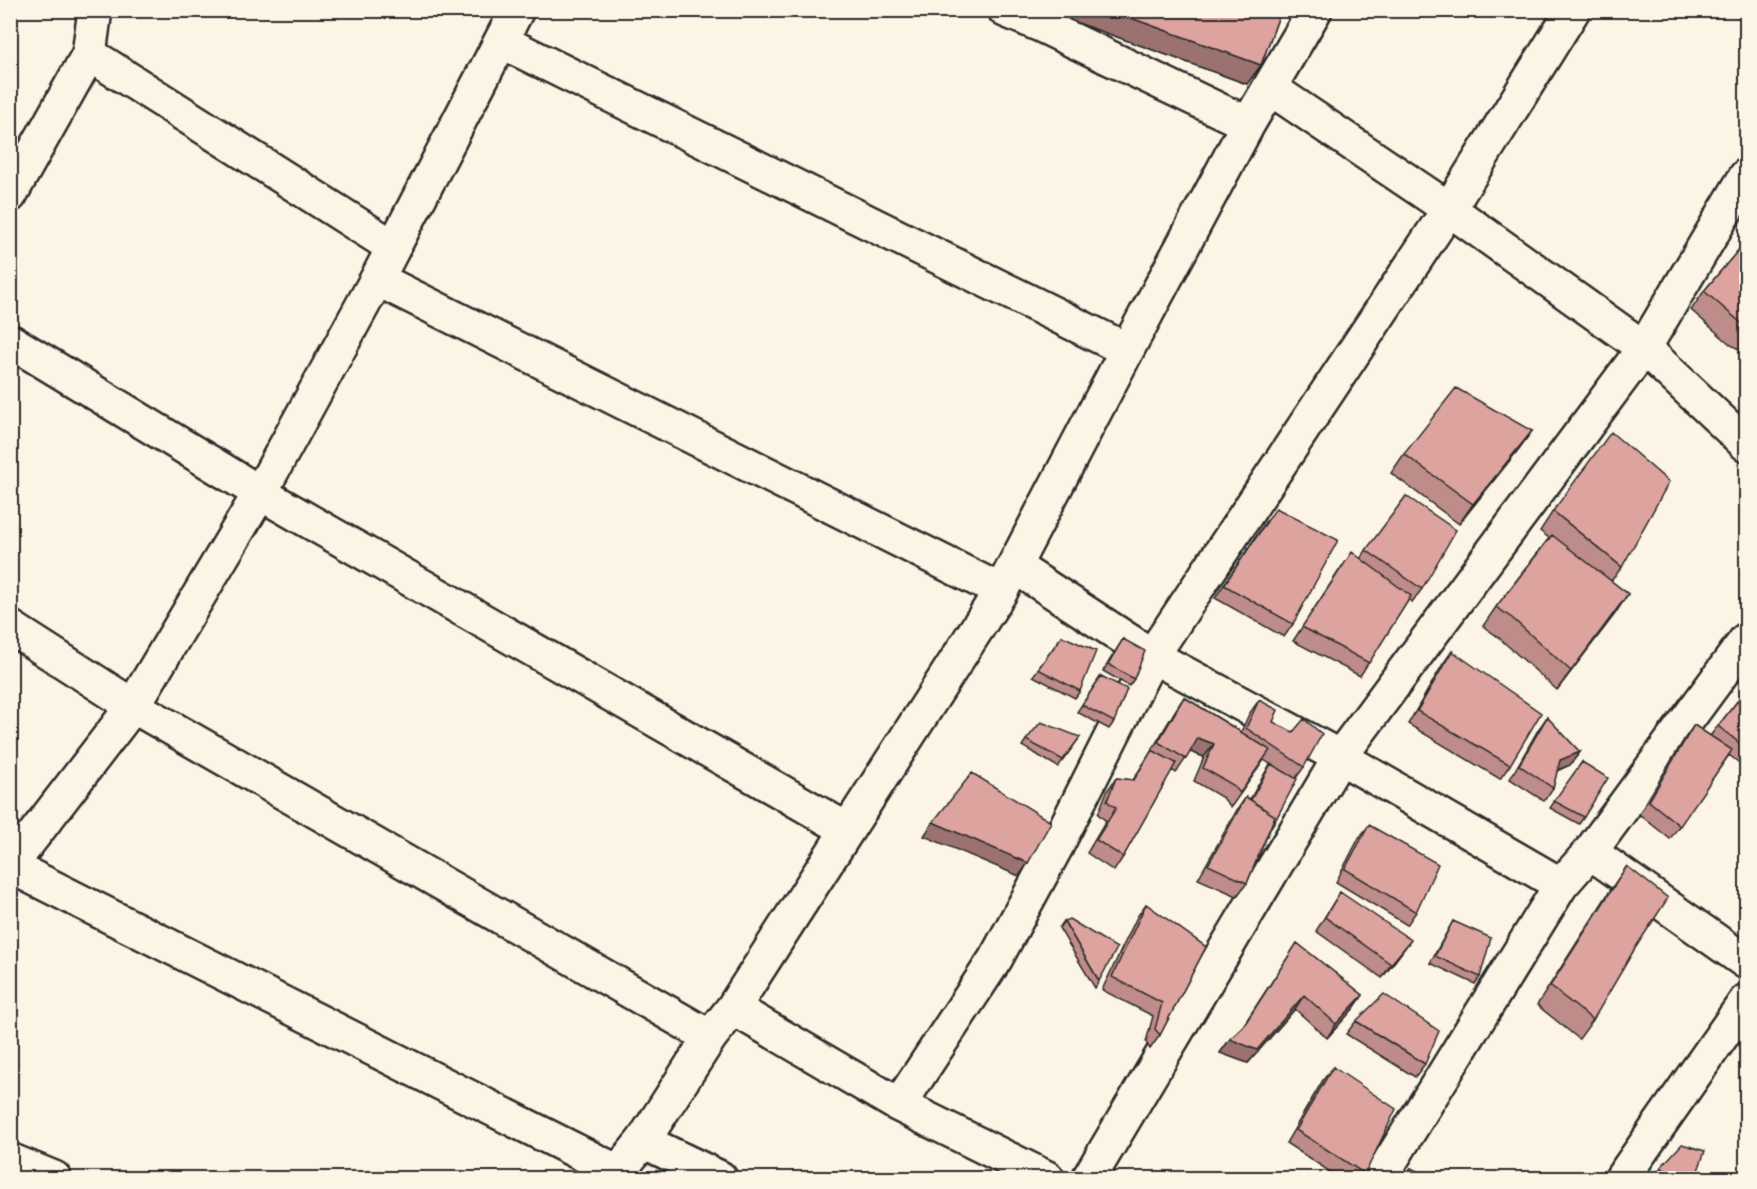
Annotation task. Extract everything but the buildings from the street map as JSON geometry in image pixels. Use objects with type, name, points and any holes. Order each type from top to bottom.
[{"type":"street","points":[[10,195],[89,54],[95,10]]},
{"type":"street","points":[[517,10],[377,279],[260,493],[133,706],[10,866],[615,1175],[643,1142],[711,1037],[733,1008],[1008,578],[1248,124],[1315,10]]},
{"type":"street","points":[[1005,10],[1047,18],[1248,124]]},
{"type":"street","points":[[899,1105],[996,958],[1056,847],[1152,656],[1449,209],[1573,10]]},
{"type":"street","points":[[501,41],[1127,350]]},
{"type":"street","points":[[89,54],[393,247]]},
{"type":"street","points":[[1270,88],[1449,209],[1644,348],[1746,444]]},
{"type":"street","points":[[1089,1179],[1340,757],[1644,348],[1746,176]]},
{"type":"street","points":[[377,279],[1008,578],[1340,757],[1561,885]]},
{"type":"street","points":[[10,341],[260,493],[846,829]]},
{"type":"street","points":[[10,627],[133,706],[711,1037]]},
{"type":"street","points":[[1380,1179],[1561,885],[1590,852],[1746,640]]},
{"type":"street","points":[[1590,852],[1746,962]]},
{"type":"street","points":[[1622,1179],[1746,1001]]},
{"type":"street","points":[[733,1008],[899,1105],[1047,1179]]},
{"type":"street","points":[[643,1142],[720,1179]]},
{"type":"street","points":[[10,1160],[54,1179]]}]
